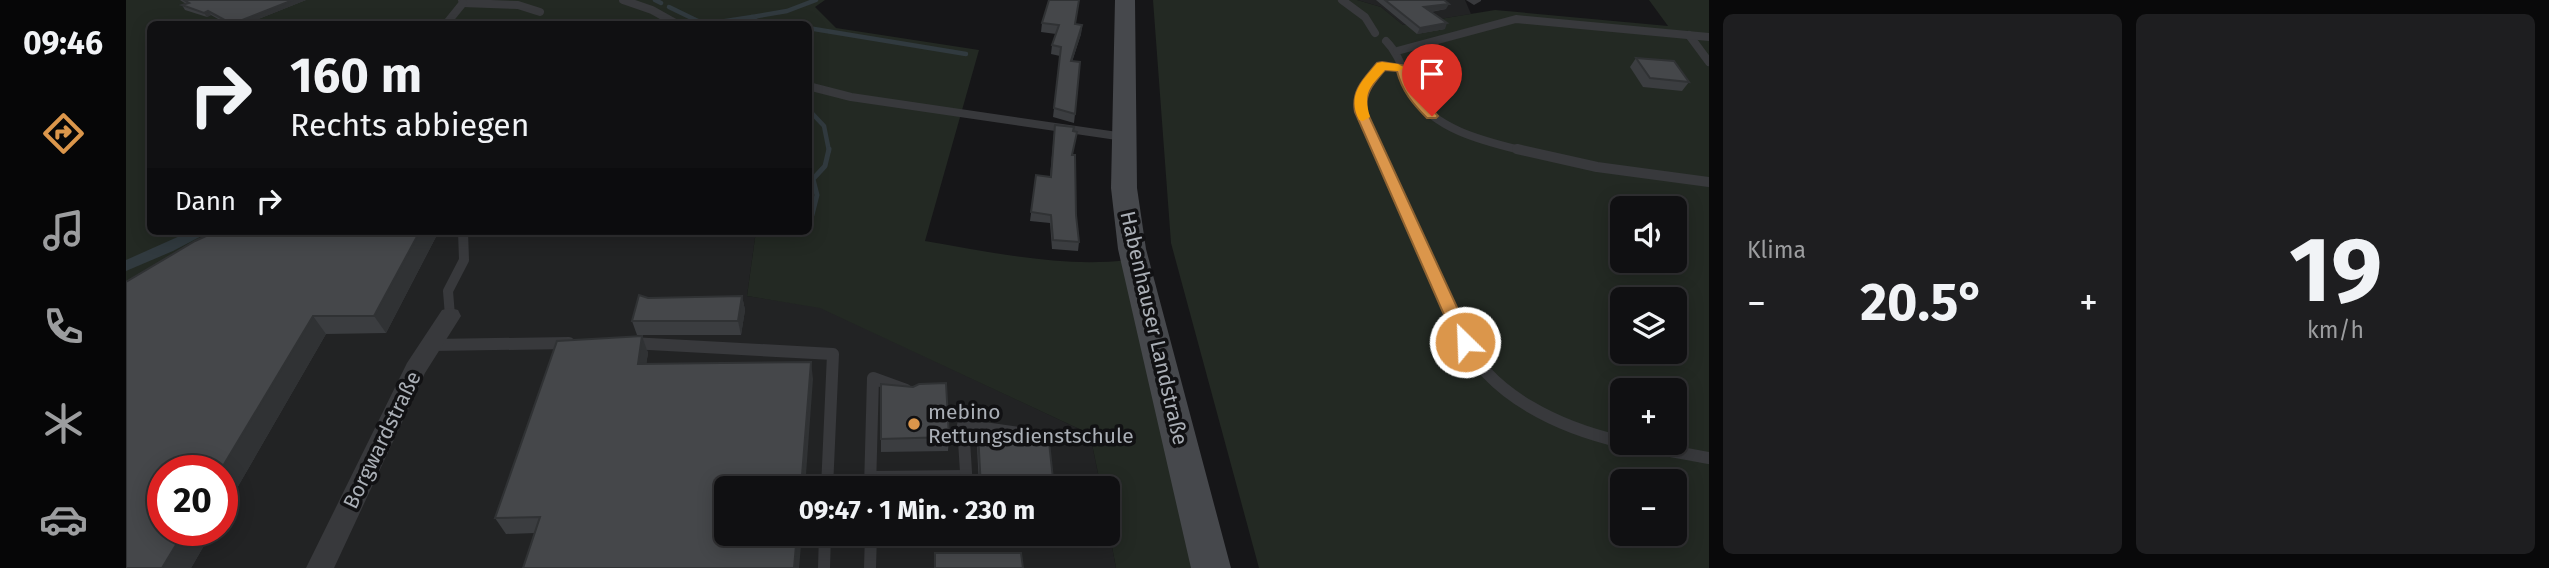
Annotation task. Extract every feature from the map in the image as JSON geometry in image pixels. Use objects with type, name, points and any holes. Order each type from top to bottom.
[{"type":"street","name":"Habenhauser Landstraße","points":[[1125,0],[1124,188],[1132,249],[1211,568]]},
{"type":"street","name":"Borgwardstraße","points":[[320,568],[415,369],[450,316]]},
{"type":"lane","points":[[623,0],[652,10],[672,21]]},
{"type":"lane","points":[[1342,0],[1365,17],[1376,33]]},
{"type":"lane","points":[[448,21],[462,1],[518,5],[540,12]]},
{"type":"lane","points":[[1397,51],[1427,46],[1495,23],[1516,19],[1709,37]]},
{"type":"lane","points":[[1689,35],[1709,61]]},
{"type":"lane","points":[[1386,41],[1397,51],[1407,85],[1416,100],[1432,116],[1458,129],[1555,161],[1602,170],[1709,182]]},
{"type":"lane","points":[[1402,68],[1382,66],[1363,87],[1359,101],[1361,112],[1465,342],[1490,375],[1522,402],[1569,426],[1610,438]]},
{"type":"lane","points":[[812,87],[851,97],[1124,137]]},
{"type":"lane","points":[[450,316],[448,291],[464,260],[463,235]]},
{"type":"lane","points":[[431,345],[577,343]]},
{"type":"lane","points":[[618,343],[833,354],[828,476]]},
{"type":"lane","points":[[870,476],[873,378],[912,392]]},
{"type":"lane","points":[[967,476],[963,425],[1019,433]]},
{"type":"lane","points":[[1687,454],[1709,458]]},
{"type":"lane","points":[[824,568],[825,546]]},
{"type":"lane","points":[[870,568],[871,546]]},
{"type":"shaded area","points":[[126,0],[825,0],[815,7],[836,28],[979,50],[925,241],[1051,260],[1128,260],[1200,568],[1116,568],[1112,546],[1120,546],[1120,476],[1099,476],[1090,434],[820,308],[747,296],[755,235],[812,235],[812,21],[147,21],[147,235],[244,235],[126,294]]},
{"type":"shaded area","points":[[1153,0],[1357,0],[1381,7],[1403,25],[1495,10],[1668,26],[1649,0],[1709,0],[1709,568],[1259,568],[1171,243]]},
{"type":"shaded area","points":[[1357,0],[1465,0],[1471,14],[1403,25],[1381,7]]},
{"type":"shaded area","points":[[182,235],[203,235],[126,271],[126,260]]},
{"type":"shaded area","points":[[251,235],[755,235],[747,296],[820,307],[1090,434],[1099,476],[714,476],[714,546],[1112,546],[1116,568],[126,568],[147,512],[147,546],[238,546],[238,455],[168,455]]},
{"type":"building","points":[[184,0],[293,0],[240,21],[226,21],[208,11],[204,13],[182,5],[189,3]]},
{"type":"building","points":[[1049,0],[1079,0],[1075,24],[1082,25],[1071,61],[1080,62],[1075,114],[1054,108],[1061,47],[1052,45],[1059,25],[1042,23]]},
{"type":"building","points":[[1385,0],[1444,0],[1449,4],[1424,7],[1447,23],[1420,28]]},
{"type":"building","points":[[1636,58],[1674,61],[1689,82],[1650,78]]},
{"type":"building","points":[[1055,125],[1074,127],[1073,131],[1077,132],[1072,155],[1075,155],[1079,242],[1053,240],[1051,215],[1031,212],[1036,175],[1051,177]]},
{"type":"building","points":[[208,235],[418,235],[374,316],[313,316],[230,455],[147,455],[147,546],[175,546],[162,568],[126,568],[126,282]]},
{"type":"building","points":[[639,295],[648,298],[742,296],[738,321],[632,321]]},
{"type":"building","points":[[642,336],[638,364],[811,362],[802,476],[714,476],[714,546],[796,546],[794,568],[523,568],[540,517],[495,518],[557,341]]},
{"type":"building","name":"mebino Rettungsdienstschule","points":[[946,383],[949,437],[881,439],[881,384],[913,387],[919,384]]},
{"type":"building","points":[[978,433],[1048,433],[1053,476],[980,476]]},
{"type":"building","points":[[935,553],[1021,553],[1023,568],[935,568]]},
{"type":"waterway","points":[[655,0],[661,3]]},
{"type":"waterway","points":[[752,17],[787,11],[816,0]]},
{"type":"waterway","points":[[669,7],[698,21]]},
{"type":"waterway","points":[[726,21],[752,17]]},
{"type":"waterway","points":[[752,17],[757,21]]},
{"type":"waterway","points":[[812,29],[966,54]]},
{"type":"waterway","points":[[812,113],[824,126],[829,150]]},
{"type":"waterway","points":[[812,215],[817,195],[813,179],[825,166],[829,150]]},
{"type":"slow traffic","points":[[1363,117],[1359,101],[1363,87],[1382,66],[1398,68]]},
{"type":"place","name":"mebino Rettungsdienstschule","points":[[914,424]]},
{"type":"route","points":[[1432,116],[1416,100],[1407,85],[1402,68],[1382,66],[1363,87],[1359,101],[1361,112],[1465,342]]}]
